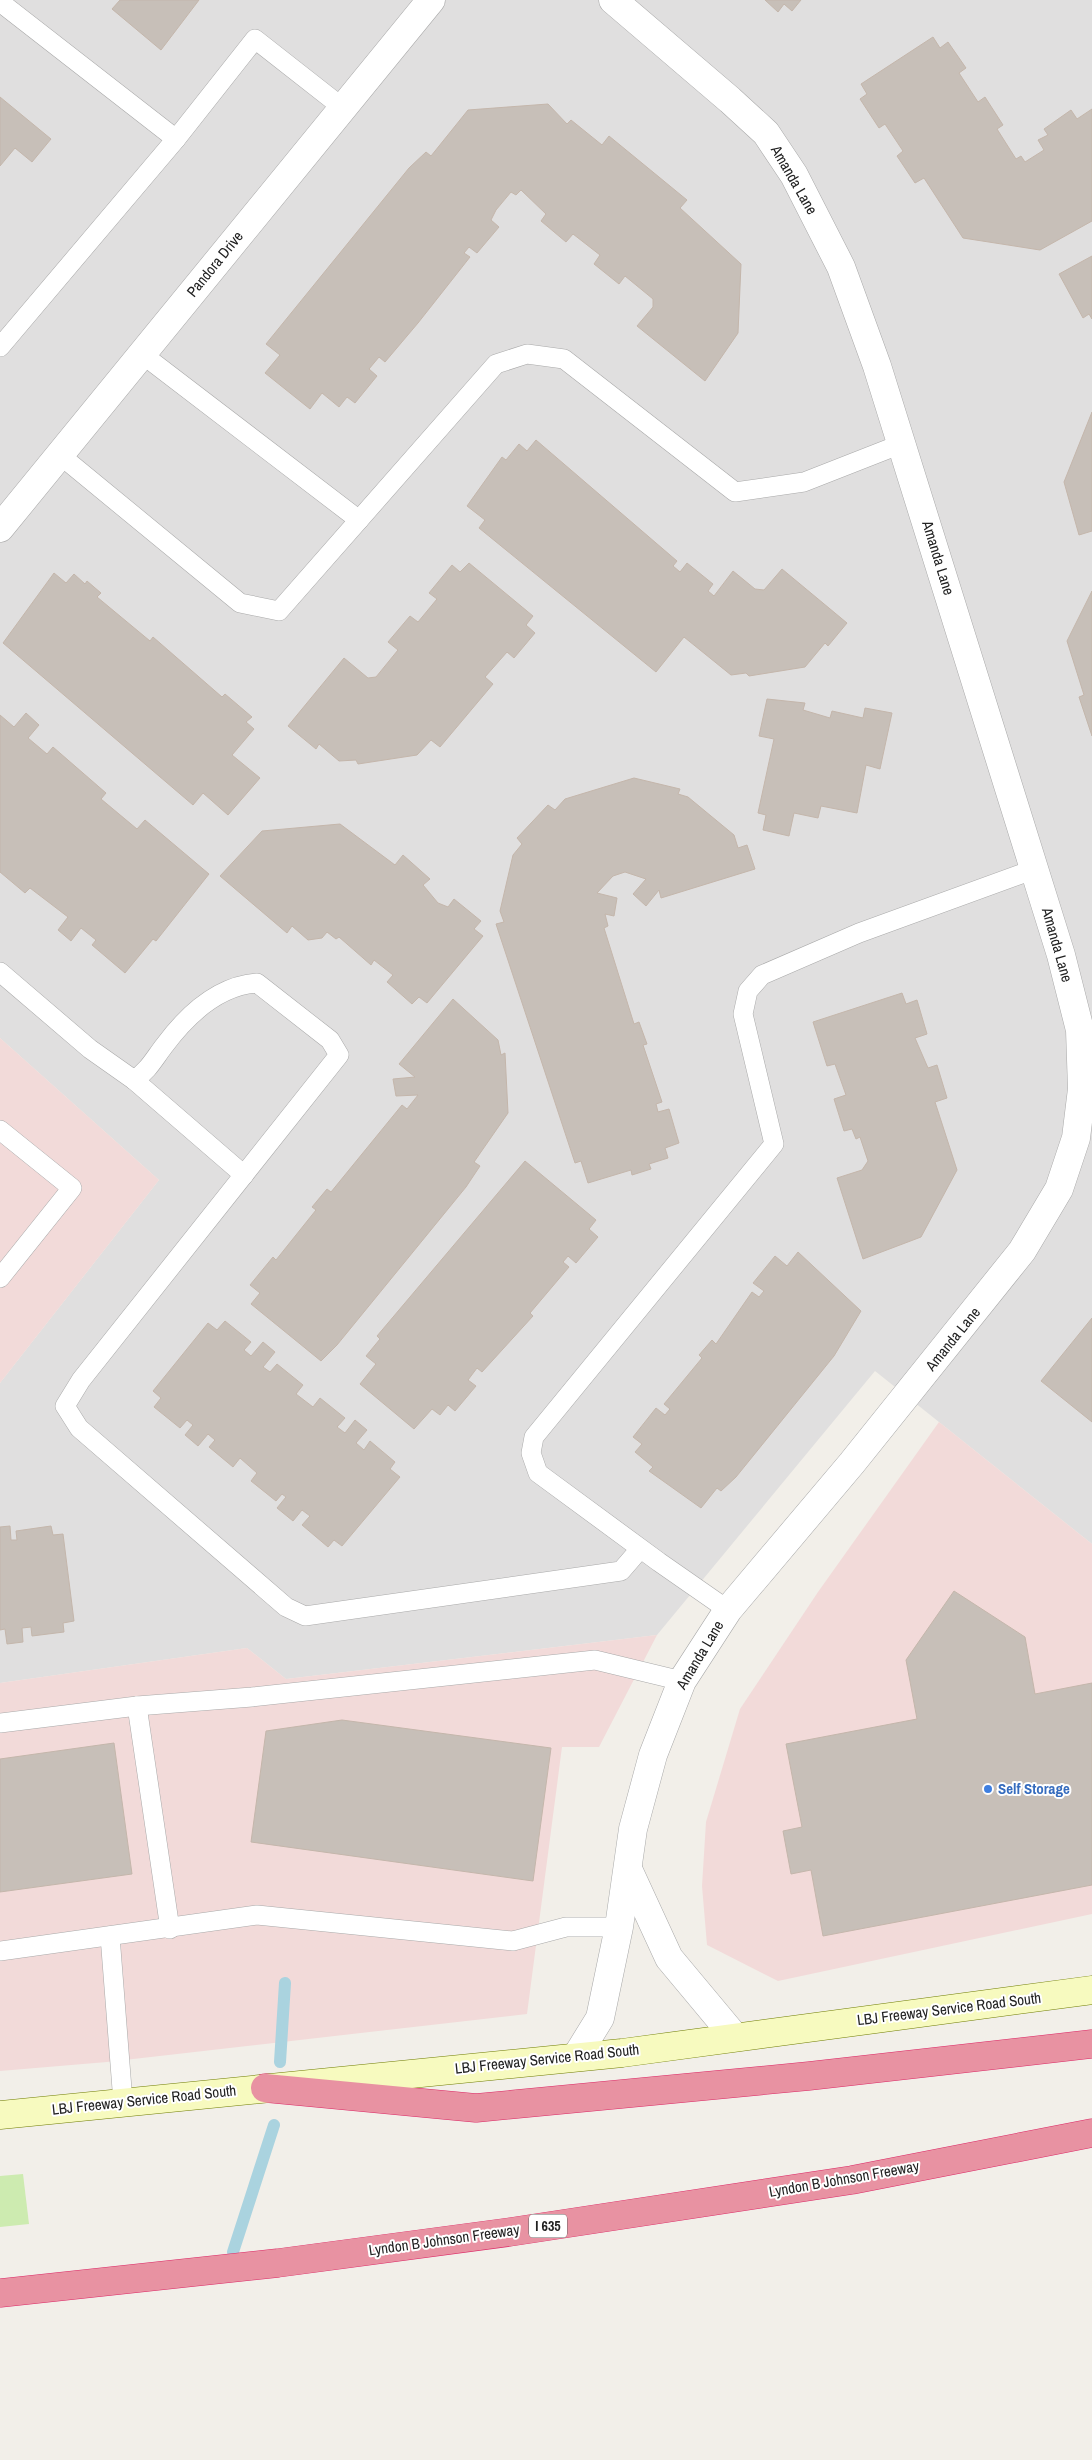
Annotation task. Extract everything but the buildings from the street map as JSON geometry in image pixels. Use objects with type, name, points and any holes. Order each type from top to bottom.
[{"type":"highway","points":[[265,2088],[476,2108],[809,2076],[1092,2044]]},
{"type":"highway","name":"Lyndon B Johnson Freeway","points":[[0,2293],[278,2263],[510,2232],[852,2180],[1092,2133]]},
{"type":"main road","name":"LBJ Freeway Service Road South","points":[[0,2115],[576,2057],[1092,1990]]},
{"type":"street","name":"Pandora Drive","points":[[0,528],[431,0]]},
{"type":"street","name":"Amanda Lane","points":[[576,2057],[600,2018],[619,1927],[633,1829],[653,1755],[682,1681],[728,1610],[950,1344],[1022,1251],[1059,1189],[1076,1138],[1082,1089],[1080,1030],[1035,868],[877,366],[842,267],[794,175],[766,133],[613,0]]},
{"type":"street","points":[[628,1869],[669,1958],[734,2036]]},
{"type":"lane","points":[[0,2],[176,139]]},
{"type":"lane","points":[[0,347],[176,139],[255,39],[343,108]]},
{"type":"lane","points":[[142,354],[359,520]]},
{"type":"lane","points":[[60,455],[240,603],[279,612],[496,364],[527,354],[564,359],[735,492],[804,482],[901,444]]},
{"type":"lane","points":[[728,1610],[538,1473],[531,1453],[534,1437],[774,1144],[743,1014],[748,991],[762,974],[859,933],[1035,868]]},
{"type":"lane","points":[[0,972],[90,1049],[134,1080],[244,1175]]},
{"type":"lane","points":[[134,1080],[145,1073],[176,1031],[195,1010],[239,984],[257,983],[330,1040],[339,1055],[81,1380],[65,1406],[79,1428],[286,1607],[305,1616],[621,1571],[640,1548]]},
{"type":"lane","points":[[0,1130],[72,1188],[0,1278]]},
{"type":"lane","points":[[0,1723],[137,1706],[252,1697],[595,1660],[682,1681]]},
{"type":"lane","points":[[137,1706],[170,1929]]},
{"type":"lane","points":[[0,1951],[170,1929],[257,1915],[513,1941],[566,1927],[619,1927]]},
{"type":"lane","points":[[110,1936],[123,2102]]},
{"type":"shaded area","points":[[0,0],[1092,0],[1092,1544],[875,1371],[657,1635],[286,1679],[247,1648],[0,1683],[0,1383],[159,1180],[0,1038]]},
{"type":"shaded area","points":[[0,1038],[159,1180],[0,1383]]},
{"type":"shaded area","points":[[939,1422],[1092,1544],[1092,1914],[778,1981],[707,1945],[702,1886],[706,1822],[740,1709],[818,1592]]},
{"type":"shaded area","points":[[657,1635],[599,1747],[562,1747],[527,2014],[107,2062],[0,2071],[0,1683],[247,1648],[286,1679]]},
{"type":"green space","points":[[23,2174],[29,2224],[0,2227],[0,2176]]},
{"type":"waterway","points":[[280,2062],[285,1983]]},
{"type":"waterway","points":[[233,2252],[274,2125]]},
{"type":"place","name":"Self Storage","points":[[988,1789]]}]
